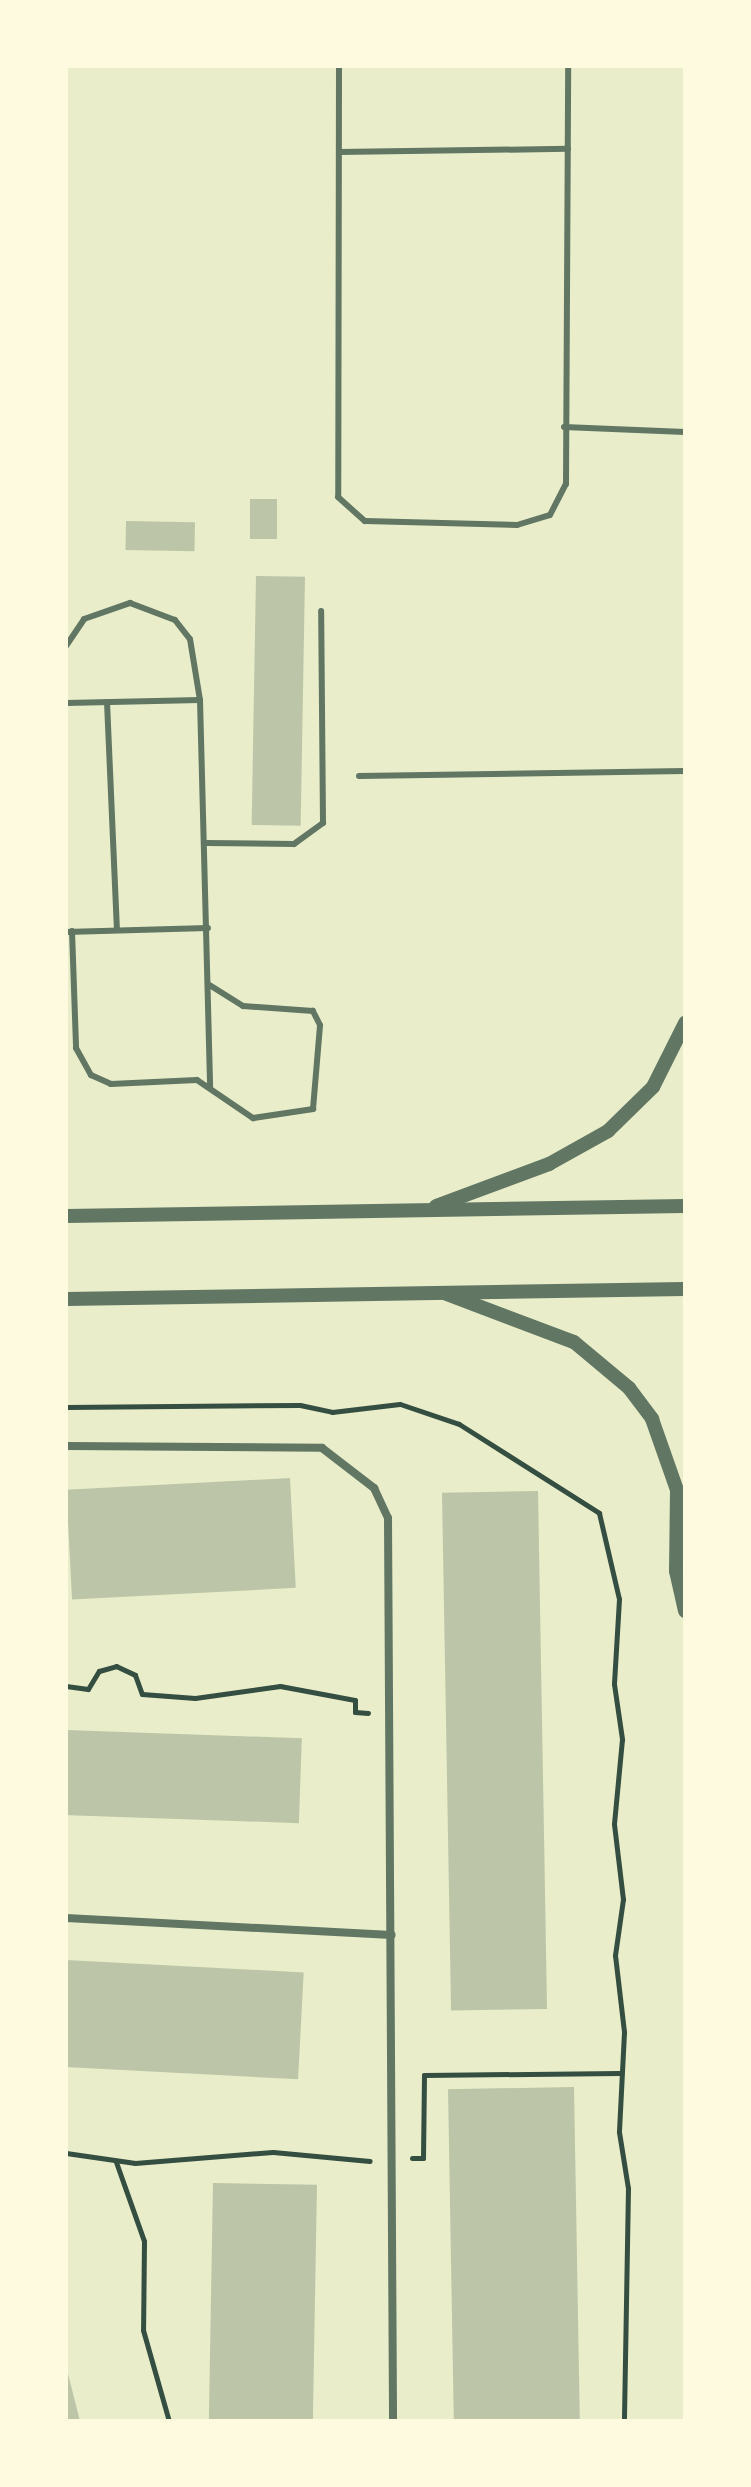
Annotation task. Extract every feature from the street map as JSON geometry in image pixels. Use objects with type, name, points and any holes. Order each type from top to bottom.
[{"type":"street","points":[[426,1210],[549,1164],[608,1131],[653,1087],[685,1023]]},
{"type":"street","points":[[66,1216],[685,1206]]},
{"type":"street","points":[[66,1299],[436,1290],[685,1289]]},
{"type":"street","points":[[436,1290],[574,1342],[629,1388],[652,1419],[677,1490],[676,1571],[685,1611]]},
{"type":"street","points":[[66,1446],[289,1443],[351,1464],[388,1518],[394,2159],[393,2421]]},
{"type":"street","points":[[66,1918],[392,1935]]},
{"type":"lane","points":[[339,66],[337,488],[348,513],[375,522],[540,522],[564,496],[568,66]]},
{"type":"lane","points":[[339,152],[568,149]]},
{"type":"lane","points":[[564,427],[685,432]]},
{"type":"lane","points":[[66,646],[84,619],[105,607],[153,608],[190,639],[200,700],[210,1086]]},
{"type":"lane","points":[[206,843],[294,844],[323,823],[321,611]]},
{"type":"lane","points":[[66,703],[200,700]]},
{"type":"lane","points":[[107,702],[117,930]]},
{"type":"lane","points":[[359,776],[685,771]]},
{"type":"lane","points":[[208,928],[69,932],[84,1068],[111,1084],[184,1079],[210,1086],[253,1118],[313,1109],[320,1025],[306,1008],[243,1006],[209,985]]},
{"type":"path","points":[[66,1407],[300,1405],[332,1412],[400,1404],[450,1419],[599,1513],[619,1599],[619,2132],[628,2188],[624,2421]]},
{"type":"path","points":[[66,1686],[88,1689],[99,1671],[116,1666],[135,1675],[142,1694],[195,1698],[280,1686],[355,1700],[355,1712],[389,1713]]},
{"type":"path","points":[[66,2153],[116,2162],[273,2152],[343,2162],[423,2158],[424,2075],[620,2073]]},
{"type":"path","points":[[116,2162],[144,2241],[143,2330],[169,2421]]},
{"type":"building","points":[[250,499],[277,499],[277,539],[250,539]]},
{"type":"building","points":[[126,521],[195,522],[194,551],[125,550]]},
{"type":"building","points":[[256,576],[305,577],[301,826],[252,825]]},
{"type":"building","points":[[290,1478],[296,1588],[72,1600],[66,1490]]},
{"type":"building","points":[[538,1491],[547,2009],[451,2011],[442,1493]]},
{"type":"building","points":[[66,1730],[302,1738],[299,1823],[66,1815]]},
{"type":"building","points":[[66,1960],[304,1972],[298,2079],[66,2067]]},
{"type":"building","points":[[574,2087],[580,2421],[454,2421],[448,2089]]},
{"type":"building","points":[[213,2183],[317,2185],[313,2421],[209,2420]]},
{"type":"building","points":[[67,2370],[80,2421],[66,2421]]}]
